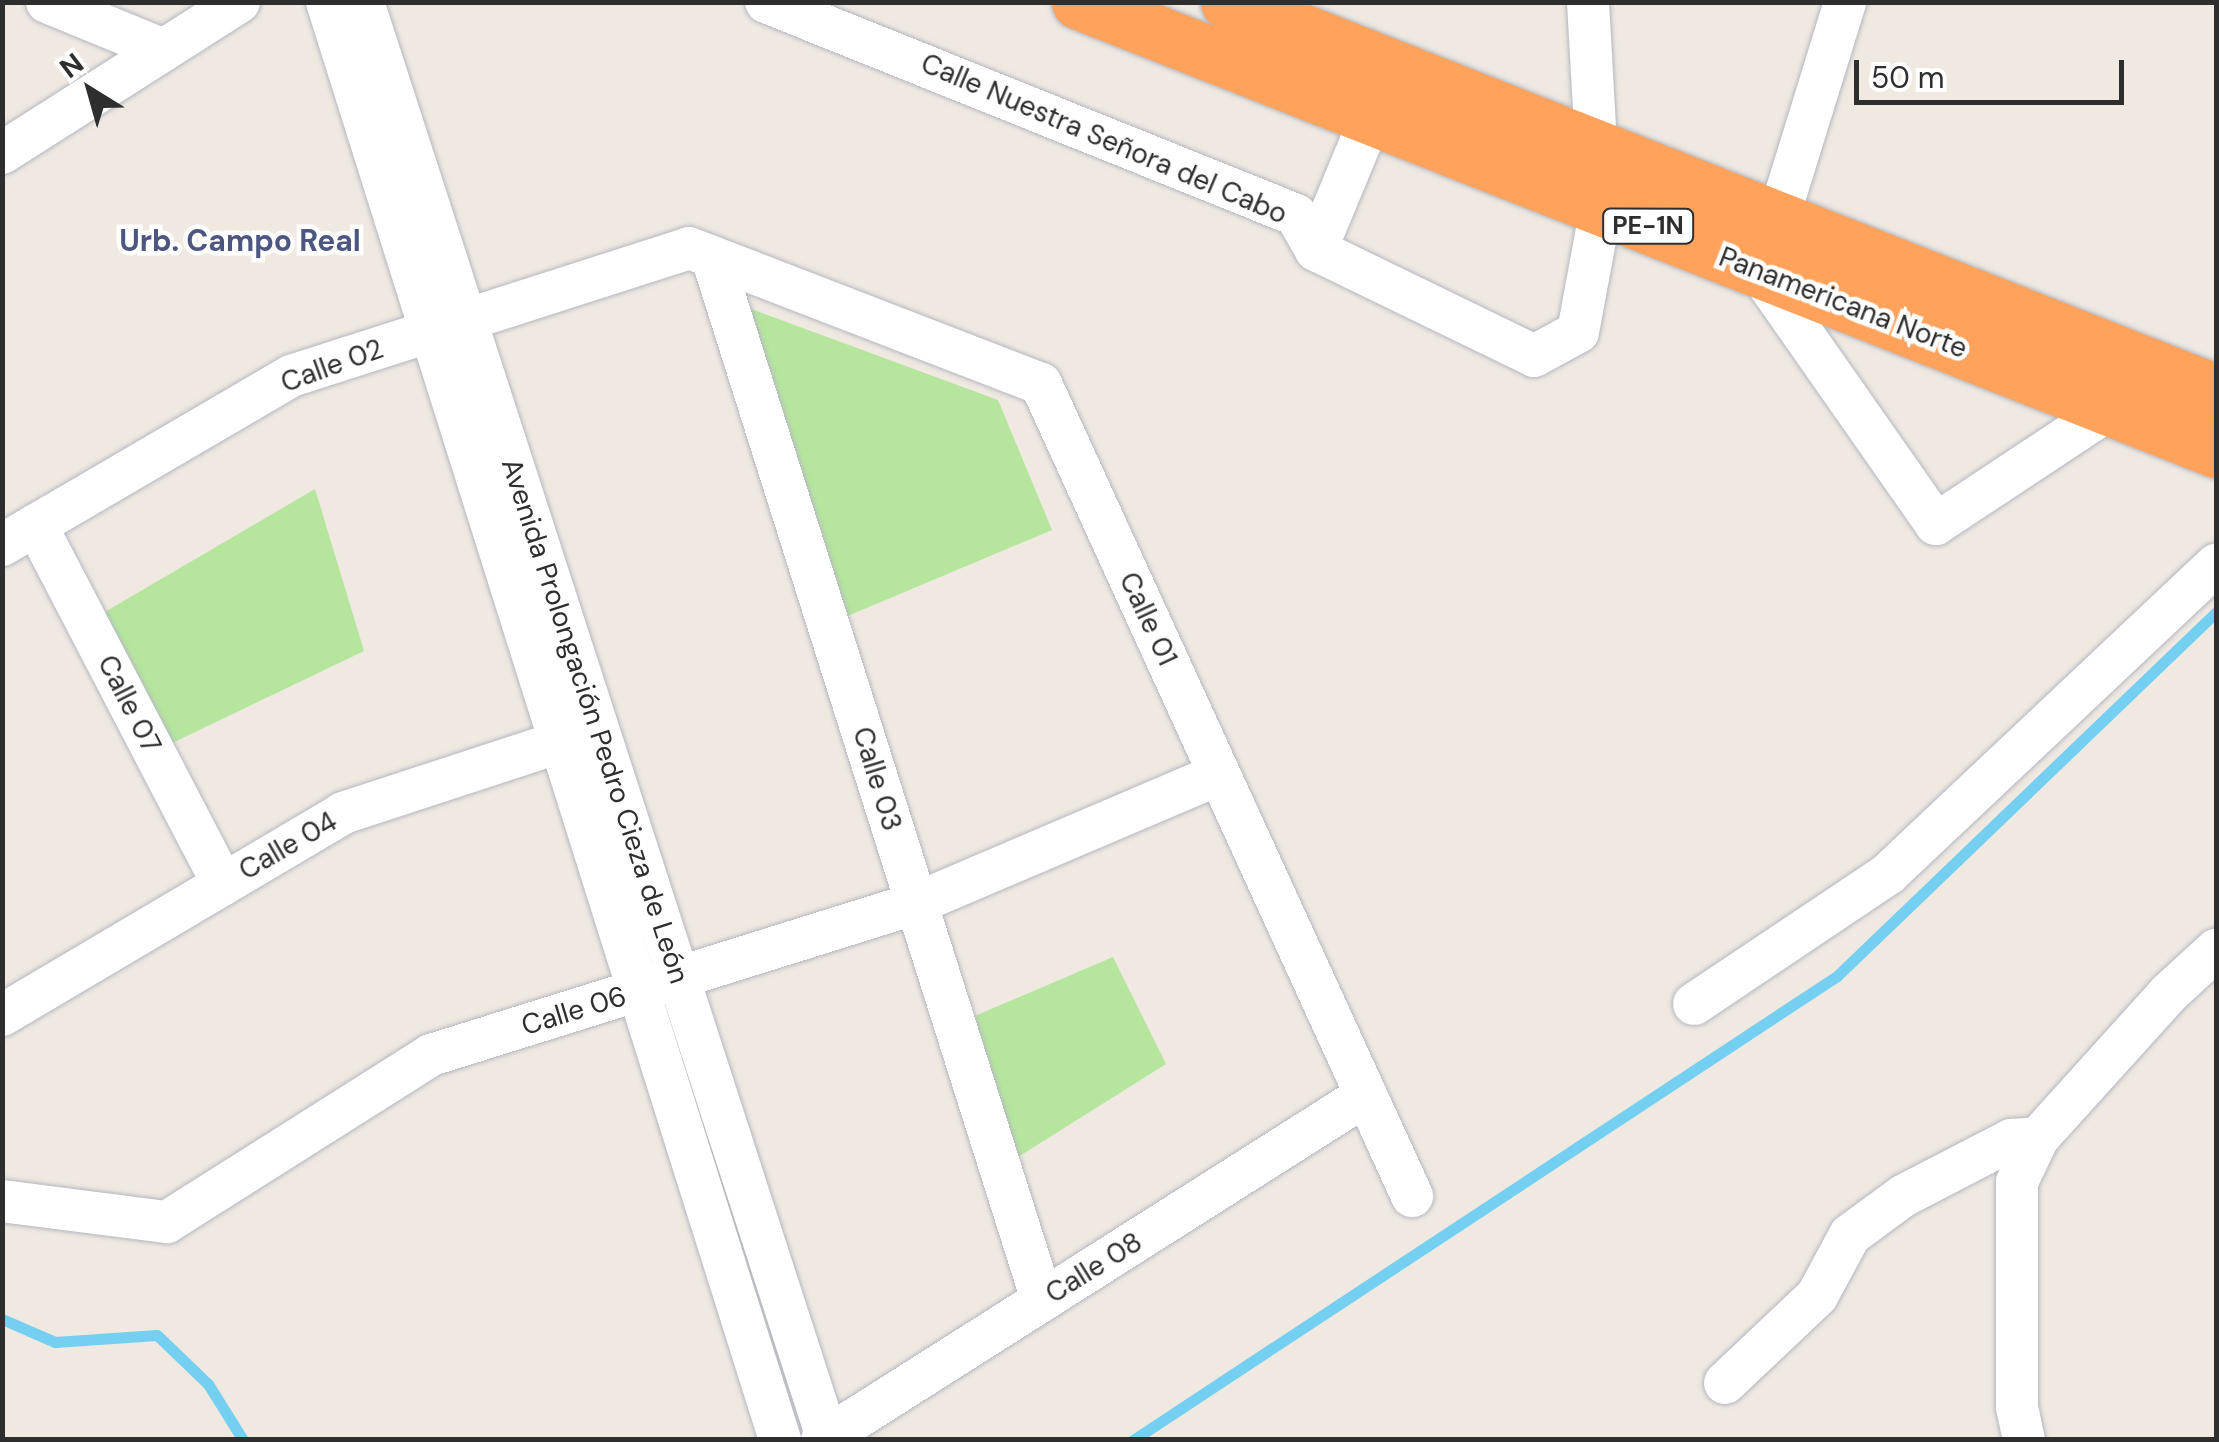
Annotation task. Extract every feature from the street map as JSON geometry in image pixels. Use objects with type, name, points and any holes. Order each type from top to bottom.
[{"type":"highway","name":"Panamericana Norte","points":[[1080,2],[2216,450]]},
{"type":"highway","name":"Panamericana Norte","points":[[1228,2],[2216,392]]},
{"type":"street","points":[[47,2],[164,50]]},
{"type":"street","points":[[2,154],[238,2]]},
{"type":"street","name":"Avenida Prolongación Pedro Cieza de León","points":[[327,2],[448,326],[579,736],[638,991],[780,1440]]},
{"type":"street","name":"Avenida Prolongación Pedro Cieza de León","points":[[362,2],[448,326]]},
{"type":"street","name":"Calle Nuestra Señora del Cabo","points":[[766,2],[1296,215],[1316,250],[1534,356],[1578,332],[1601,208]]},
{"type":"street","points":[[1588,2],[1596,147]]},
{"type":"street","points":[[1778,219],[1846,2]]},
{"type":"street","points":[[1316,250],[1371,117]]},
{"type":"street","name":"Calle 02","points":[[19,535],[291,376],[701,252]]},
{"type":"street","name":"Calle 01","points":[[701,252],[1040,384],[1412,1196]]},
{"type":"street","name":"Calle 03","points":[[701,252],[916,903],[1042,1300]]},
{"type":"street","points":[[1758,270],[1936,524],[2111,408]]},
{"type":"street","name":"Calle 07","points":[[19,535],[223,884]]},
{"type":"street","points":[[1694,1004],[1888,874],[2216,565]]},
{"type":"street","name":"Avenida Prolongación Pedro Cieza de León","points":[[579,736],[679,978],[826,1438]]},
{"type":"street","name":"Calle 04","points":[[2,1016],[343,813],[579,736]]},
{"type":"street","name":"Calle 06","points":[[2,1200],[166,1222],[431,1056],[916,903],[1220,774]]},
{"type":"street","points":[[2024,1440],[2017,1407],[2012,1233],[2017,1182],[2038,1138],[2168,993],[2216,950]]},
{"type":"street","name":"Calle 08","points":[[826,1438],[1366,1095]]},
{"type":"street","points":[[1725,1382],[1817,1296],[1850,1235],[1903,1196],[1995,1148],[2038,1138]]},
{"type":"green space","points":[[740,305],[998,400],[1052,530],[838,620]]},
{"type":"green space","points":[[315,489],[364,651],[166,746],[98,616]]},
{"type":"green space","points":[[1113,957],[1166,1064],[1010,1162],[963,1021]]},
{"type":"waterway","points":[[1133,1440],[1837,976],[2216,612]]},
{"type":"waterway","points":[[2,1319],[55,1342],[157,1335],[208,1384],[243,1440]]},
{"type":"district","name":"Urb. Campo Real","points":[[240,241]]}]
